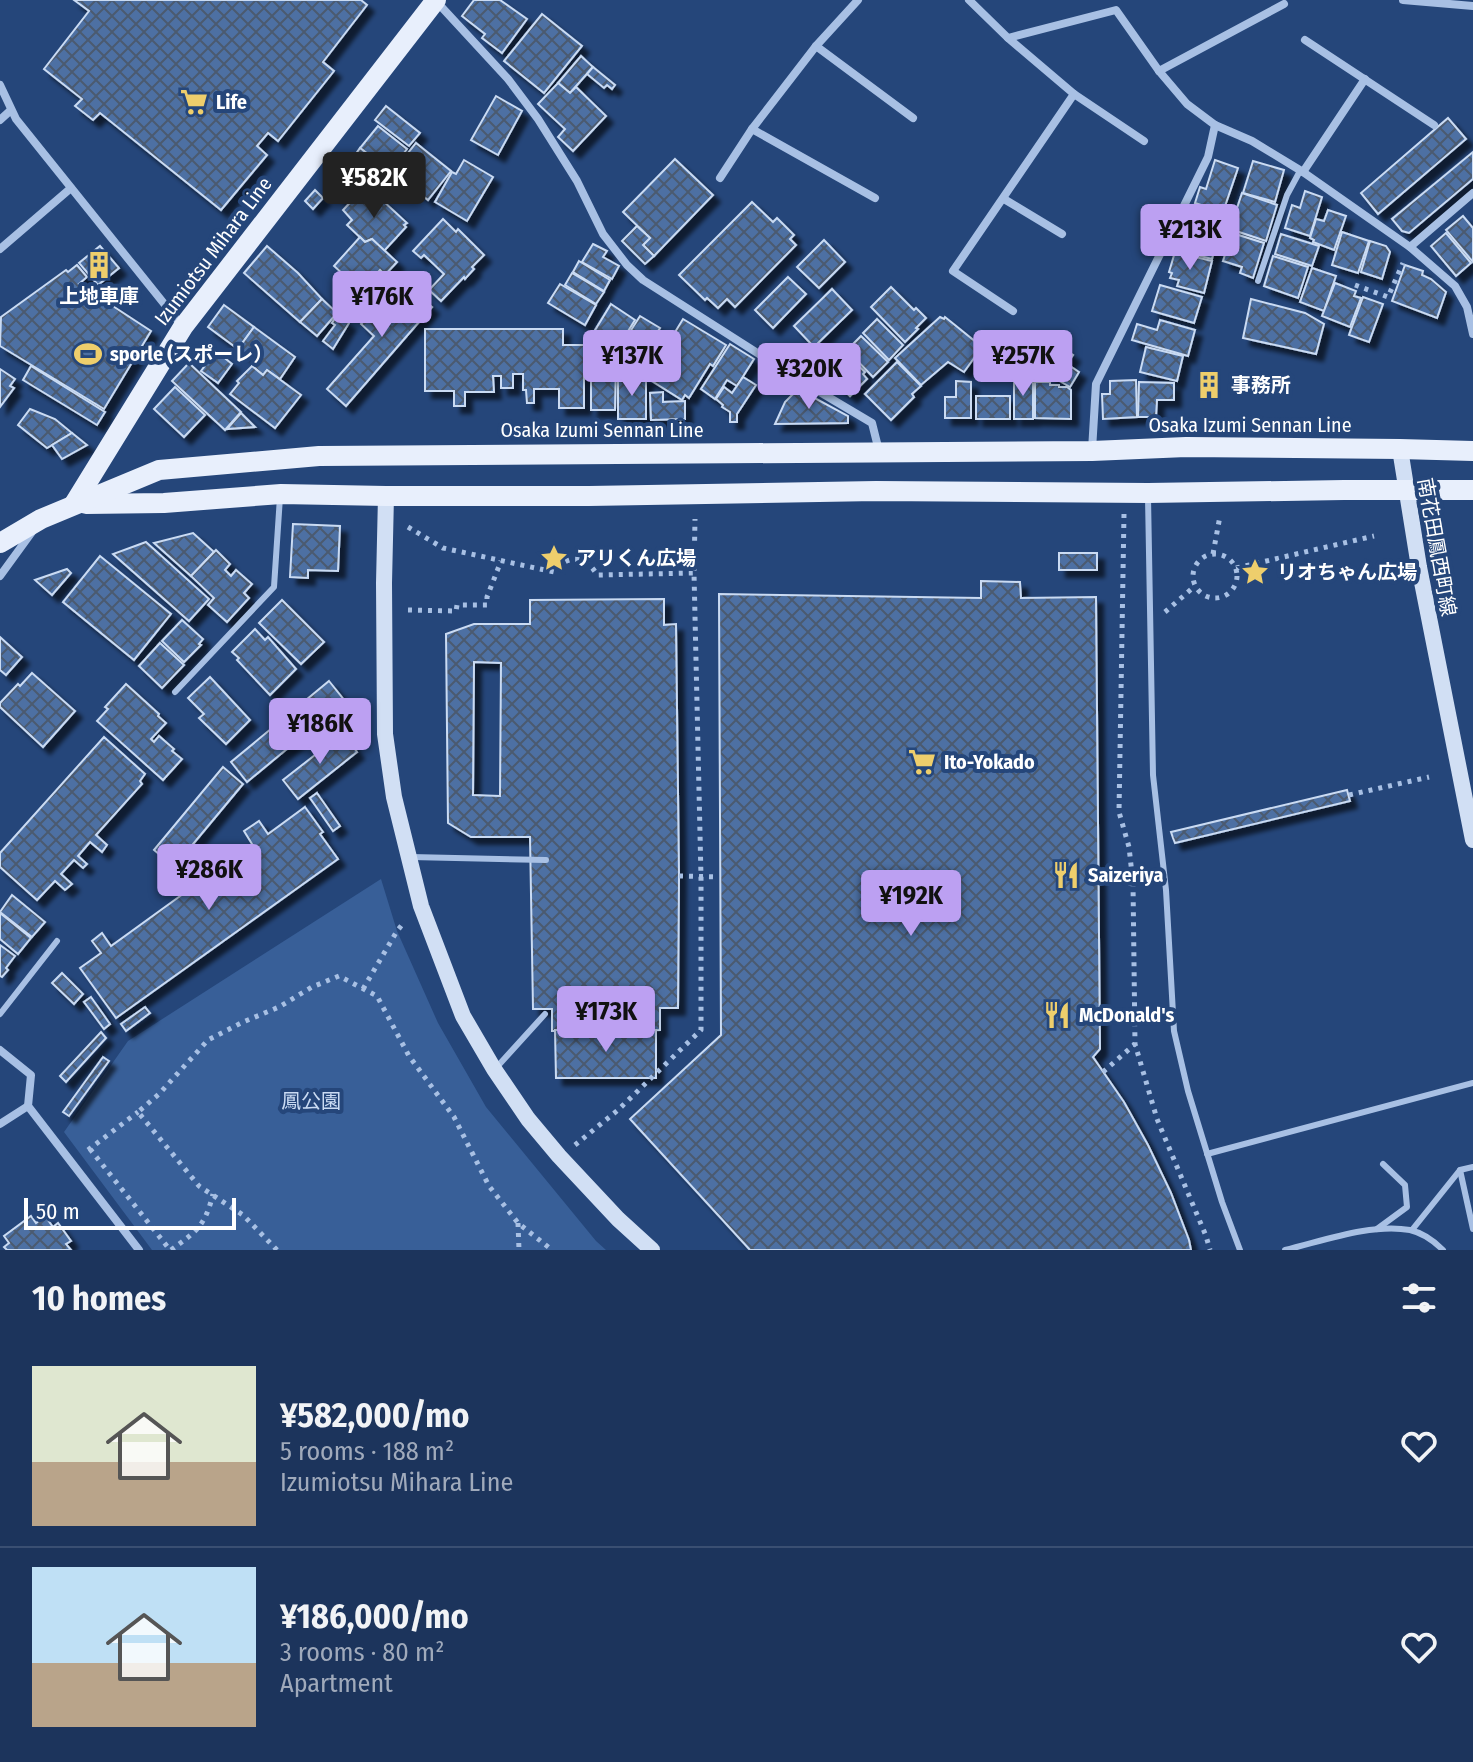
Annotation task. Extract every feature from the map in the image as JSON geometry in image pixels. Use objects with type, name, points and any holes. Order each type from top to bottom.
[{"type":"main road","name":"Izumiotsu Mihara Line","points":[[74,504],[183,327],[436,0]]},
{"type":"main road","name":"Osaka Izumi Sennan Line","points":[[0,543],[41,519],[159,470],[319,456],[1092,451],[1186,447],[1473,451]]},
{"type":"main road","name":"Osaka Izumi Sennan Line","points":[[74,504],[164,503],[281,494],[589,496],[876,491],[1148,493],[1473,490]]},
{"type":"street","points":[[436,0],[508,79],[538,119],[577,181],[603,234],[627,265],[643,280],[872,423],[879,451]]},
{"type":"street","points":[[720,178],[752,129],[816,46],[858,0]]},
{"type":"street","points":[[969,0],[1074,94],[1144,141]]},
{"type":"street","points":[[1403,0],[1473,6]]},
{"type":"street","points":[[1159,71],[1284,4]]},
{"type":"street","points":[[1008,38],[1115,5],[1159,71],[1187,104],[1215,125],[1252,141],[1302,172],[1410,247],[1455,286],[1467,307],[1473,334]]},
{"type":"street","points":[[1305,40],[1434,125]]},
{"type":"street","points":[[816,46],[913,118]]},
{"type":"street","points":[[1302,172],[1365,79]]},
{"type":"street","points":[[0,85],[16,119],[183,327]]},
{"type":"street","points":[[1013,311],[953,271],[1074,94]]},
{"type":"street","points":[[0,120],[11,110]]},
{"type":"street","points":[[1092,451],[1096,384],[1208,157],[1215,125]]},
{"type":"street","points":[[752,129],[875,198]]},
{"type":"street","points":[[0,249],[71,188]]},
{"type":"street","points":[[1410,247],[1473,193]]},
{"type":"street","points":[[1004,199],[1062,234]]},
{"type":"street","name":"南花田鳳西町線","points":[[1400,449],[1473,840]]},
{"type":"street","points":[[386,496],[385,734],[394,797],[421,906],[463,1016],[494,1069],[528,1119],[559,1156],[652,1250]]},
{"type":"street","points":[[0,576],[41,519]]},
{"type":"street","points":[[0,1050],[31,1075],[28,1106],[139,1250]]},
{"type":"street","points":[[0,1124],[28,1106]]},
{"type":"lane","points":[[1258,281],[1287,195],[1302,172]]},
{"type":"lane","points":[[1148,493],[1153,775],[1166,890],[1174,1031],[1188,1091],[1240,1250]]},
{"type":"lane","points":[[175,692],[274,587],[281,494]]},
{"type":"lane","points":[[408,857],[546,860]]},
{"type":"lane","points":[[0,1014],[57,941]]},
{"type":"lane","points":[[494,1069],[545,1014]]},
{"type":"lane","points":[[1207,1154],[1473,1083]]},
{"type":"lane","points":[[1377,1229],[1407,1207],[1405,1185],[1383,1164]]},
{"type":"lane","points":[[1412,1230],[1460,1170],[1473,1167]]},
{"type":"lane","points":[[1460,1170],[1473,1229]]},
{"type":"lane","points":[[1285,1250],[1377,1229],[1412,1230],[1443,1250]]},
{"type":"path","points":[[1355,285],[1388,297],[1410,247]]},
{"type":"path","points":[[1124,514],[1119,812],[1129,847],[1133,883],[1135,1044],[1157,1119],[1210,1250]]},
{"type":"path","points":[[1213,554],[1220,515]]},
{"type":"path","points":[[574,1146],[618,1110],[701,1030],[695,519]]},
{"type":"path","points":[[408,527],[443,548],[554,572],[565,561],[581,559],[597,575],[694,573]]},
{"type":"path","points":[[1236,568],[1374,536]]},
{"type":"path","points":[[1213,554],[1227,557],[1236,568],[1236,583],[1221,598],[1205,596],[1195,586],[1193,572],[1200,560],[1213,554]]},
{"type":"path","points":[[408,610],[456,611],[457,605],[487,605],[487,597],[501,561]]},
{"type":"path","points":[[1349,795],[1429,777]]},
{"type":"path","points":[[679,876],[719,877]]},
{"type":"path","points":[[1098,883],[1133,883]]},
{"type":"path","points":[[363,989],[406,920]]},
{"type":"path","points":[[72,1163],[159,1094],[208,1040],[339,976],[377,996],[409,1056],[454,1117],[489,1186],[518,1223],[552,1250]]},
{"type":"path","points":[[1103,1072],[1135,1044]]},
{"type":"path","points":[[138,1112],[199,1186],[243,1215],[277,1250]]},
{"type":"path","points":[[90,1149],[171,1250],[200,1228],[208,1215],[213,1194]]},
{"type":"path","points":[[518,1223],[519,1250]]},
{"type":"green space","name":"鳳公園","points":[[381,879],[397,931],[438,1023],[486,1107],[606,1250],[152,1250],[64,1132],[128,1041]]},
{"type":"building","name":"Life","points":[[74,0],[361,0],[367,5],[323,62],[334,71],[278,141],[268,133],[257,146],[267,155],[221,210],[100,113],[93,120],[75,106],[82,99],[44,69],[89,11]]},
{"type":"building","points":[[474,0],[500,0],[527,19],[502,53],[482,38],[485,34],[462,16]]},
{"type":"building","points":[[542,14],[582,46],[544,93],[504,61]]},
{"type":"building","points":[[581,56],[593,67],[570,93],[558,83]]},
{"type":"building","points":[[593,67],[615,85],[612,89],[607,85],[604,88],[587,74]]},
{"type":"building","points":[[558,83],[570,93],[576,87],[606,116],[573,151],[558,137],[565,129],[538,104]]},
{"type":"building","points":[[496,96],[522,111],[498,155],[471,140]]},
{"type":"building","points":[[386,106],[420,133],[409,146],[375,120]]},
{"type":"building","points":[[1448,118],[1466,139],[1378,214],[1361,193]]},
{"type":"building","points":[[378,126],[407,149],[390,171],[360,148]]},
{"type":"building","points":[[416,143],[451,171],[428,200],[393,172]]},
{"type":"building","points":[[360,148],[390,171],[372,182],[365,177],[350,202],[341,199],[331,189]]},
{"type":"building","points":[[1473,152],[1473,179],[1409,233],[1402,231],[1392,219]]},
{"type":"building","points":[[675,159],[713,195],[654,256],[643,245],[650,238],[623,212]]},
{"type":"building","points":[[464,160],[493,177],[467,221],[435,202],[452,172],[456,174]]},
{"type":"building","points":[[1215,160],[1238,168],[1223,212],[1195,203],[1200,187],[1206,189]]},
{"type":"building","points":[[1253,161],[1284,170],[1275,202],[1243,193]]},
{"type":"building","points":[[364,188],[407,223],[384,251],[372,239],[365,242],[347,225],[352,220],[343,210]]},
{"type":"building","points":[[315,190],[323,198],[313,209],[305,201]]},
{"type":"building","points":[[1305,191],[1322,197],[1310,236],[1285,228],[1292,205],[1300,208]]},
{"type":"building","points":[[1242,193],[1277,205],[1266,241],[1230,229]]},
{"type":"building","points":[[752,202],[773,222],[777,218],[794,235],[790,239],[796,245],[735,307],[727,299],[718,308],[679,275]]},
{"type":"building","points":[[1328,210],[1346,216],[1334,250],[1310,238],[1316,219],[1324,221]]},
{"type":"building","points":[[1190,216],[1221,224],[1212,259],[1181,251]]},
{"type":"building","points":[[1463,216],[1473,228],[1473,262],[1446,230]]},
{"type":"building","points":[[443,219],[484,255],[465,279],[441,301],[429,290],[444,274],[424,255],[421,258],[413,251]]},
{"type":"building","points":[[637,226],[650,238],[643,245],[654,256],[645,264],[622,241]]},
{"type":"building","points":[[1342,232],[1369,241],[1358,273],[1332,265]]},
{"type":"building","points":[[1232,233],[1264,243],[1253,278],[1240,273],[1242,267],[1223,261]]},
{"type":"building","points":[[1446,233],[1471,263],[1456,276],[1431,246]]},
{"type":"building","points":[[1281,234],[1319,246],[1312,266],[1275,254]]},
{"type":"building","points":[[360,237],[365,242],[372,239],[397,262],[385,275],[380,270],[354,299],[348,294],[355,285],[334,266]]},
{"type":"building","points":[[824,240],[845,262],[819,288],[797,267]]},
{"type":"building","points":[[1370,241],[1386,246],[1390,252],[1382,279],[1361,272]]},
{"type":"building","points":[[593,244],[607,251],[603,257],[619,266],[612,279],[582,262]]},
{"type":"building","name":"上地車庫","points":[[100,246],[119,268],[98,285],[79,263]]},
{"type":"building","points":[[267,246],[322,299],[300,322],[244,273]]},
{"type":"building","points":[[1175,252],[1212,261],[1204,293],[1177,286],[1179,280],[1170,278]]},
{"type":"building","points":[[1273,256],[1308,267],[1298,298],[1264,286]]},
{"type":"building","points":[[579,261],[610,280],[604,291],[573,272]]},
{"type":"building","points":[[77,265],[87,277],[79,284],[151,331],[104,409],[0,346],[1,317]]},
{"type":"building","points":[[1405,265],[1423,271],[1422,275],[1446,292],[1437,318],[1392,301]]},
{"type":"building","points":[[1312,268],[1336,276],[1324,311],[1300,302]]},
{"type":"building","points":[[572,273],[604,292],[596,304],[565,285]]},
{"type":"building","points":[[396,276],[432,307],[346,406],[327,389],[374,336],[361,324],[368,316],[380,328],[394,312],[377,298]]},
{"type":"building","points":[[788,277],[806,294],[773,328],[755,310]]},
{"type":"building","points":[[1335,283],[1356,291],[1354,296],[1361,298],[1350,327],[1322,316]]},
{"type":"building","points":[[560,284],[596,305],[585,325],[548,303]]},
{"type":"building","points":[[1160,285],[1202,297],[1194,323],[1152,311]]},
{"type":"building","points":[[891,287],[926,318],[905,342],[871,307]]},
{"type":"building","points":[[832,289],[852,310],[814,347],[794,326]]},
{"type":"building","points":[[1363,297],[1383,304],[1369,342],[1349,335]]},
{"type":"building","points":[[322,299],[337,313],[317,336],[300,322]]},
{"type":"building","points":[[1251,299],[1305,313],[1324,324],[1316,354],[1243,338]]},
{"type":"building","points":[[611,304],[635,320],[613,355],[589,340]]},
{"type":"building","points":[[224,305],[254,327],[238,349],[208,327]]},
{"type":"building","points":[[337,315],[349,323],[333,349],[323,341],[335,325],[332,323]]},
{"type":"building","points":[[640,316],[660,328],[636,366],[616,354]]},
{"type":"building","points":[[940,317],[945,317],[982,347],[964,372],[948,362],[921,385],[895,358]]},
{"type":"building","points":[[683,319],[726,345],[689,398],[685,395],[682,400],[647,378]]},
{"type":"building","points":[[877,319],[903,345],[889,360],[863,333]]},
{"type":"building","points":[[1160,320],[1195,330],[1188,356],[1132,340],[1137,324],[1157,330]]},
{"type":"building","points":[[254,327],[295,357],[280,379],[267,370],[263,375],[252,366],[255,361],[238,349]]},
{"type":"building","points":[[425,329],[563,329],[563,345],[584,345],[584,408],[559,408],[559,389],[534,389],[534,403],[527,403],[523,374],[513,374],[513,388],[501,388],[501,376],[493,376],[494,392],[465,392],[465,406],[454,406],[454,391],[425,391]]},
{"type":"building","points":[[861,336],[888,362],[873,377],[847,350]]},
{"type":"building","points":[[730,344],[754,359],[737,386],[727,380],[715,399],[701,389]]},
{"type":"building","points":[[1057,344],[1073,355],[1067,364],[1079,372],[1070,387],[1034,366],[1046,346],[1052,350]]},
{"type":"building","points":[[1146,347],[1183,356],[1177,381],[1140,372]]},
{"type":"building","points":[[216,351],[232,364],[218,383],[201,371]]},
{"type":"building","points":[[844,352],[865,372],[863,374],[867,379],[850,396],[824,371]]},
{"type":"building","points":[[591,356],[609,357],[609,362],[616,362],[615,410],[591,410]]},
{"type":"building","points":[[897,362],[921,386],[891,420],[865,394]]},
{"type":"building","points":[[189,363],[241,412],[225,430],[172,381]]},
{"type":"building","points":[[31,366],[105,412],[97,425],[23,380]]},
{"type":"building","points":[[252,366],[263,375],[267,370],[301,395],[275,428],[230,394],[239,383],[237,381]]},
{"type":"building","points":[[0,369],[15,379],[10,386],[14,388],[0,407]]},
{"type":"building","points":[[1023,375],[1033,383],[1033,419],[1014,419],[1014,376]]},
{"type":"building","points":[[618,376],[646,376],[646,419],[618,419]]},
{"type":"building","points":[[743,377],[756,385],[737,414],[737,422],[730,422],[730,412],[716,399],[724,387],[732,393]]},
{"type":"building","points":[[1136,380],[1137,417],[1103,419],[1102,394],[1110,394],[1110,381]]},
{"type":"building","points":[[956,381],[971,382],[971,418],[945,418],[945,397],[956,397]]},
{"type":"building","points":[[1035,382],[1050,382],[1050,385],[1071,390],[1071,419],[1035,418]]},
{"type":"building","points":[[1139,382],[1174,383],[1174,400],[1157,400],[1156,417],[1138,417]]},
{"type":"building","points":[[175,387],[205,415],[184,437],[154,409]]},
{"type":"building","points":[[798,389],[848,416],[848,423],[775,424],[785,402]]},
{"type":"building","points":[[663,392],[663,402],[685,401],[685,419],[651,420],[650,393]]},
{"type":"building","points":[[976,396],[1010,396],[1010,419],[976,419]]},
{"type":"building","points":[[30,409],[55,419],[72,433],[47,448],[18,425]]},
{"type":"building","points":[[241,413],[255,427],[227,429]]},
{"type":"building","points":[[72,433],[87,445],[62,459],[52,445]]},
{"type":"building","points":[[293,524],[340,526],[338,571],[308,570],[308,578],[290,577]]},
{"type":"building","points":[[193,533],[214,552],[191,576],[154,543]]},
{"type":"building","points":[[146,542],[209,599],[189,621],[113,554]]},
{"type":"building","points":[[216,550],[230,564],[225,570],[231,576],[236,570],[252,584],[244,593],[249,598],[227,622],[208,605],[214,598],[191,576]]},
{"type":"building","points":[[1059,553],[1097,553],[1097,570],[1059,570]]},
{"type":"building","points":[[100,556],[171,614],[134,660],[63,602]]},
{"type":"building","points":[[67,569],[71,573],[52,595],[35,580]]},
{"type":"building","points":[[981,581],[1020,582],[1021,598],[1096,597],[1100,1049],[1093,1057],[1124,1102],[1148,1145],[1171,1193],[1191,1250],[750,1250],[630,1119],[721,1035],[719,594],[981,598]]},
{"type":"building","points":[[664,599],[664,625],[676,624],[678,1008],[660,1008],[660,1030],[552,1031],[552,1009],[533,1009],[530,837],[471,837],[448,823],[446,634],[474,624],[530,624],[530,600]],"holes":[[[474,662],[501,663],[500,796],[473,795]]]},
{"type":"building","points":[[282,600],[324,642],[301,664],[259,623]]},
{"type":"building","points":[[182,620],[203,639],[184,662],[162,641]]},
{"type":"building","points":[[255,629],[265,640],[268,637],[296,669],[270,695],[232,652]]},
{"type":"building","points":[[0,637],[22,657],[6,675],[0,670]]},
{"type":"building","points":[[160,643],[184,665],[162,688],[139,666]]},
{"type":"building","points":[[32,673],[75,711],[43,747],[0,707],[0,703]]},
{"type":"building","points":[[210,677],[250,720],[226,744],[199,718],[204,714],[188,698]]},
{"type":"building","points":[[329,681],[345,701],[247,782],[231,762]]},
{"type":"building","points":[[126,684],[166,723],[151,739],[154,742],[159,736],[182,759],[163,780],[97,721]]},
{"type":"building","points":[[343,733],[357,752],[298,799],[283,780]]},
{"type":"building","points":[[104,737],[145,774],[140,781],[142,784],[96,835],[107,845],[102,852],[90,842],[78,856],[87,864],[83,868],[74,860],[61,874],[72,884],[65,890],[55,881],[37,900],[0,867],[0,853]]},
{"type":"building","points":[[223,767],[243,784],[174,867],[154,850]]},
{"type":"building","points":[[1347,790],[1350,801],[1175,843],[1171,832]]},
{"type":"building","points":[[317,793],[340,826],[333,831],[310,798]]},
{"type":"building","points":[[305,807],[338,859],[116,1018],[80,968],[101,953],[92,941],[102,933],[111,946],[252,844],[244,831],[259,821],[268,834]]},
{"type":"building","points":[[12,895],[45,922],[32,937],[0,912]]},
{"type":"building","points":[[0,913],[31,938],[18,954],[0,939]]},
{"type":"building","points":[[0,945],[15,956],[2,977],[0,976]]},
{"type":"building","points":[[62,973],[83,994],[74,1004],[52,983]]},
{"type":"building","points":[[91,997],[110,1024],[104,1029],[84,1002]]},
{"type":"building","points":[[145,1007],[150,1013],[126,1031],[121,1024]]},
{"type":"building","points":[[555,1030],[656,1030],[656,1078],[556,1078]]},
{"type":"building","points":[[101,1032],[106,1038],[66,1082],[60,1076]]},
{"type":"building","points":[[103,1057],[109,1061],[69,1116],[63,1112]]},
{"type":"building","points":[[31,1216],[36,1223],[45,1216],[53,1227],[58,1223],[71,1241],[66,1244],[71,1250],[7,1250],[4,1247],[9,1243],[4,1236]]},
{"type":"place","name":"Life","points":[[194,102]]},
{"type":"place","name":"上地車庫","points":[[99,265]]},
{"type":"place","name":"sporle (スポーレ）","points":[[88,354]]},
{"type":"place","name":"事務所","points":[[1209,385]]},
{"type":"place","name":"アリくん広場","points":[[554,558]]},
{"type":"place","name":"リオちゃん広場","points":[[1255,572]]},
{"type":"place","name":"Ito-Yokado","points":[[922,762]]},
{"type":"place","name":"Saizeriya","points":[[1066,875]]},
{"type":"place","name":"McDonald's","points":[[1057,1015]]}]
